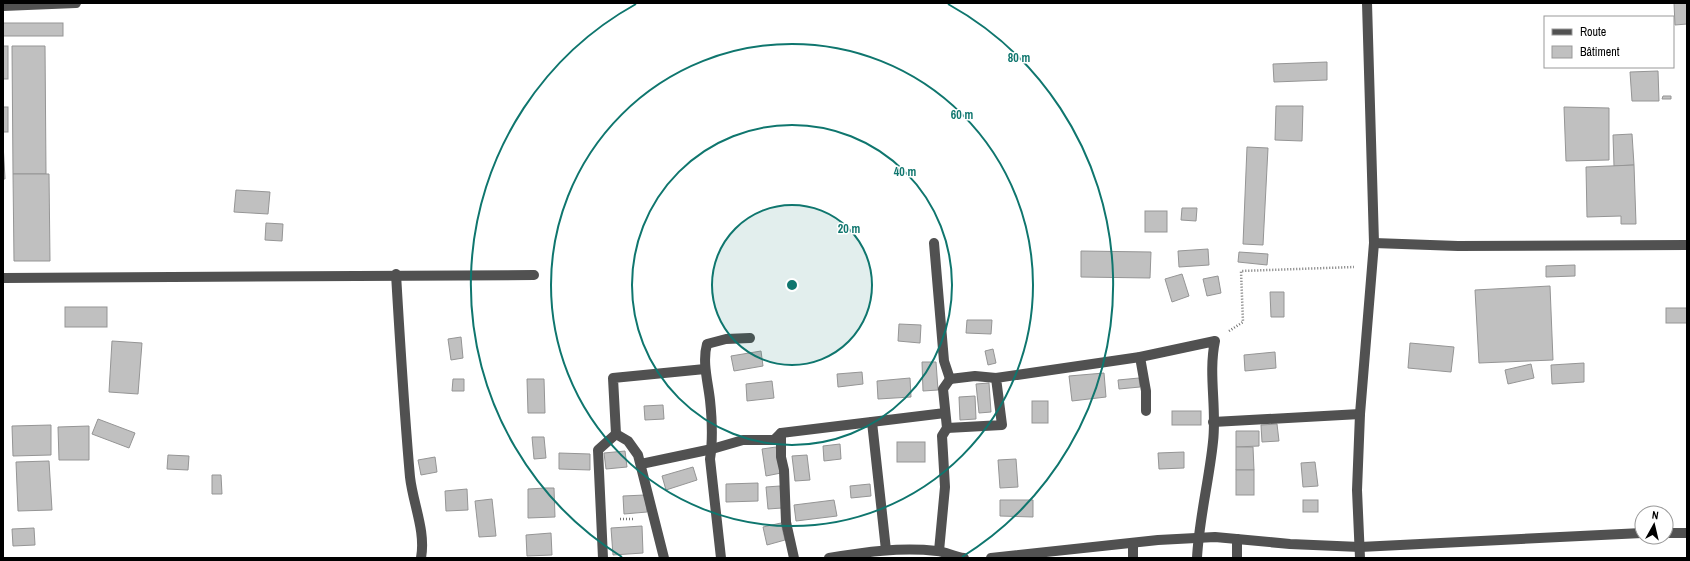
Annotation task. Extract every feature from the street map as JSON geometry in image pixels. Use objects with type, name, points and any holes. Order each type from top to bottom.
[{"type":"street","points":[[3,6],[76,3]]},
{"type":"street","points":[[1360,558],[1357,490],[1360,414],[1374,244],[1367,3]]},
{"type":"street","points":[[934,243],[944,361],[950,379]]},
{"type":"street","points":[[1374,244],[1458,246],[1687,245]]},
{"type":"street","points":[[3,278],[396,274],[534,275]]},
{"type":"street","points":[[396,274],[403,400],[410,480],[421,534],[421,558]]},
{"type":"street","points":[[722,558],[710,459],[712,449],[710,401],[705,369],[705,351],[707,344],[726,339],[750,338]]},
{"type":"street","points":[[939,551],[946,487],[942,436],[947,428],[943,389],[950,379],[975,376],[996,378],[1140,358],[1215,341],[1212,357],[1213,441],[1198,538],[1197,558]]},
{"type":"street","points":[[1140,358],[1146,391],[1146,411]]},
{"type":"street","points":[[616,434],[613,378],[705,369]]},
{"type":"street","points":[[947,428],[1002,424],[996,378]]},
{"type":"street","points":[[641,464],[712,449],[743,440],[774,440],[781,433],[945,413]]},
{"type":"street","points":[[1213,422],[1360,414]]},
{"type":"street","points":[[872,422],[886,550]]},
{"type":"street","points":[[781,433],[780,443],[784,470],[786,522],[794,558]]},
{"type":"street","points":[[616,434],[628,441],[638,455],[664,558]]},
{"type":"street","points":[[603,558],[598,450],[616,434]]},
{"type":"street","points":[[991,558],[1016,557],[1133,543],[1198,538],[1360,547],[1634,533]]},
{"type":"street","points":[[1674,533],[1687,533]]},
{"type":"street","points":[[1237,540],[1237,558]]},
{"type":"street","points":[[1133,543],[1133,558]]},
{"type":"street","points":[[829,558],[875,554],[886,550],[908,549],[939,551],[964,558]]},
{"type":"path","points":[[1243,322],[1241,271],[1373,266]]},
{"type":"path","points":[[600,518],[655,520]]},
{"type":"building","points":[[1674,3],[1687,3],[1687,24],[1675,25]]},
{"type":"building","points":[[3,23],[63,23],[63,36],[3,36]]},
{"type":"building","points":[[3,46],[8,46],[8,79],[3,79]]},
{"type":"building","points":[[12,46],[45,46],[46,174],[13,174]]},
{"type":"building","points":[[1327,62],[1327,80],[1274,82],[1273,64]]},
{"type":"building","points":[[1658,71],[1659,101],[1632,101],[1630,72]]},
{"type":"building","points":[[1663,96],[1671,96],[1671,99],[1662,99]]},
{"type":"building","points":[[1276,106],[1303,106],[1302,141],[1275,140]]},
{"type":"building","points":[[3,107],[8,107],[8,132],[3,132]]},
{"type":"building","points":[[1564,107],[1609,108],[1609,160],[1566,161]]},
{"type":"building","points":[[1632,134],[1634,165],[1614,166],[1613,135]]},
{"type":"building","points":[[3,143],[5,179],[3,179]]},
{"type":"building","points":[[1247,147],[1268,148],[1263,245],[1243,244]]},
{"type":"building","points":[[1634,165],[1636,224],[1621,224],[1621,216],[1587,217],[1586,167]]},
{"type":"building","points":[[13,174],[49,174],[50,261],[14,261]]},
{"type":"building","points":[[236,190],[270,192],[268,214],[234,212]]},
{"type":"building","points":[[1182,208],[1197,208],[1196,221],[1181,220]]},
{"type":"building","points":[[1145,211],[1167,211],[1167,232],[1145,232]]},
{"type":"building","points":[[266,223],[283,224],[282,241],[265,240]]},
{"type":"building","points":[[1208,249],[1209,265],[1179,267],[1178,251]]},
{"type":"building","points":[[1081,251],[1151,252],[1150,278],[1081,277]]},
{"type":"building","points":[[1239,252],[1268,254],[1267,265],[1238,262]]},
{"type":"building","points":[[1575,265],[1575,276],[1546,277],[1546,266]]},
{"type":"building","points":[[1182,274],[1189,296],[1172,302],[1165,279]]},
{"type":"building","points":[[1218,276],[1221,293],[1207,296],[1203,279]]},
{"type":"building","points":[[1550,286],[1553,360],[1479,363],[1475,290]]},
{"type":"building","points":[[1270,292],[1284,292],[1284,317],[1271,317]]},
{"type":"building","points":[[65,307],[107,307],[107,327],[65,327]]},
{"type":"building","points":[[1666,308],[1687,308],[1687,323],[1666,323]]},
{"type":"building","points":[[967,320],[992,320],[991,334],[966,333]]},
{"type":"building","points":[[899,324],[921,325],[920,343],[898,341]]},
{"type":"building","points":[[461,337],[463,358],[451,360],[448,339]]},
{"type":"building","points":[[112,341],[142,343],[138,394],[109,392]]},
{"type":"building","points":[[1410,343],[1454,347],[1451,372],[1408,368]]},
{"type":"building","points":[[993,349],[996,363],[988,365],[985,351]]},
{"type":"building","points":[[761,351],[763,366],[734,371],[731,356]]},
{"type":"building","points":[[1275,352],[1276,368],[1245,371],[1244,355]]},
{"type":"building","points":[[922,362],[936,362],[938,390],[923,391]]},
{"type":"building","points":[[1584,363],[1584,382],[1552,384],[1551,365]]},
{"type":"building","points":[[1531,364],[1534,378],[1508,384],[1505,370]]},
{"type":"building","points":[[862,372],[863,384],[838,387],[837,374]]},
{"type":"building","points":[[1104,373],[1106,397],[1072,401],[1069,376]]},
{"type":"building","points":[[910,378],[911,397],[878,399],[877,381]]},
{"type":"building","points":[[1139,378],[1140,387],[1119,389],[1118,380]]},
{"type":"building","points":[[453,379],[464,379],[464,391],[452,391]]},
{"type":"building","points":[[527,379],[544,379],[545,413],[528,413]]},
{"type":"building","points":[[772,381],[774,398],[747,401],[746,384]]},
{"type":"building","points":[[989,383],[991,412],[979,413],[976,384]]},
{"type":"building","points":[[975,396],[976,419],[960,420],[959,397]]},
{"type":"building","points":[[1032,401],[1048,401],[1048,423],[1032,423]]},
{"type":"building","points":[[663,405],[664,419],[645,420],[644,406]]},
{"type":"building","points":[[1172,411],[1201,411],[1201,425],[1172,425]]},
{"type":"building","points":[[98,419],[135,433],[129,448],[92,434]]},
{"type":"building","points":[[1277,424],[1279,441],[1262,442],[1261,425]]},
{"type":"building","points":[[51,425],[51,455],[13,456],[12,426]]},
{"type":"building","points":[[89,426],[89,460],[59,460],[58,427]]},
{"type":"building","points":[[1236,431],[1259,431],[1259,446],[1236,447]]},
{"type":"building","points":[[532,437],[544,437],[546,458],[534,459]]},
{"type":"building","points":[[897,442],[925,442],[925,462],[897,462]]},
{"type":"building","points":[[840,444],[841,459],[824,461],[823,446]]},
{"type":"building","points":[[776,447],[781,473],[766,476],[762,449]]},
{"type":"building","points":[[1236,447],[1253,447],[1254,470],[1236,470]]},
{"type":"building","points":[[625,451],[627,467],[606,469],[604,453]]},
{"type":"building","points":[[1184,452],[1184,468],[1159,469],[1158,453]]},
{"type":"building","points":[[559,453],[590,454],[590,470],[559,469]]},
{"type":"building","points":[[168,455],[189,456],[188,470],[167,469]]},
{"type":"building","points":[[807,455],[810,480],[795,481],[792,456]]},
{"type":"building","points":[[435,457],[437,472],[421,475],[418,460]]},
{"type":"building","points":[[1016,459],[1018,487],[1000,488],[998,460]]},
{"type":"building","points":[[49,461],[52,510],[18,511],[16,462]]},
{"type":"building","points":[[1315,462],[1318,486],[1303,487],[1301,463]]},
{"type":"building","points":[[693,467],[697,480],[666,490],[662,476]]},
{"type":"building","points":[[1236,470],[1254,470],[1254,495],[1236,495]]},
{"type":"building","points":[[212,475],[221,475],[222,494],[212,494]]},
{"type":"building","points":[[758,483],[758,501],[726,502],[726,484]]},
{"type":"building","points":[[870,484],[871,496],[851,498],[850,486]]},
{"type":"building","points":[[780,486],[782,508],[768,509],[766,487]]},
{"type":"building","points":[[554,488],[555,517],[528,518],[528,489]]},
{"type":"building","points":[[467,489],[468,510],[446,511],[445,491]]},
{"type":"building","points":[[645,495],[647,512],[624,514],[623,496]]},
{"type":"building","points":[[492,499],[496,536],[479,537],[475,501]]},
{"type":"building","points":[[834,500],[837,516],[796,521],[794,505]]},
{"type":"building","points":[[1000,500],[1033,500],[1033,517],[1000,516]]},
{"type":"building","points":[[1303,500],[1318,500],[1318,512],[1303,512]]},
{"type":"building","points":[[781,523],[785,540],[767,545],[763,527]]},
{"type":"building","points":[[642,526],[643,553],[613,555],[611,528]]},
{"type":"building","points":[[34,528],[35,545],[13,546],[12,529]]},
{"type":"building","points":[[551,533],[552,555],[527,556],[526,535]]}]
